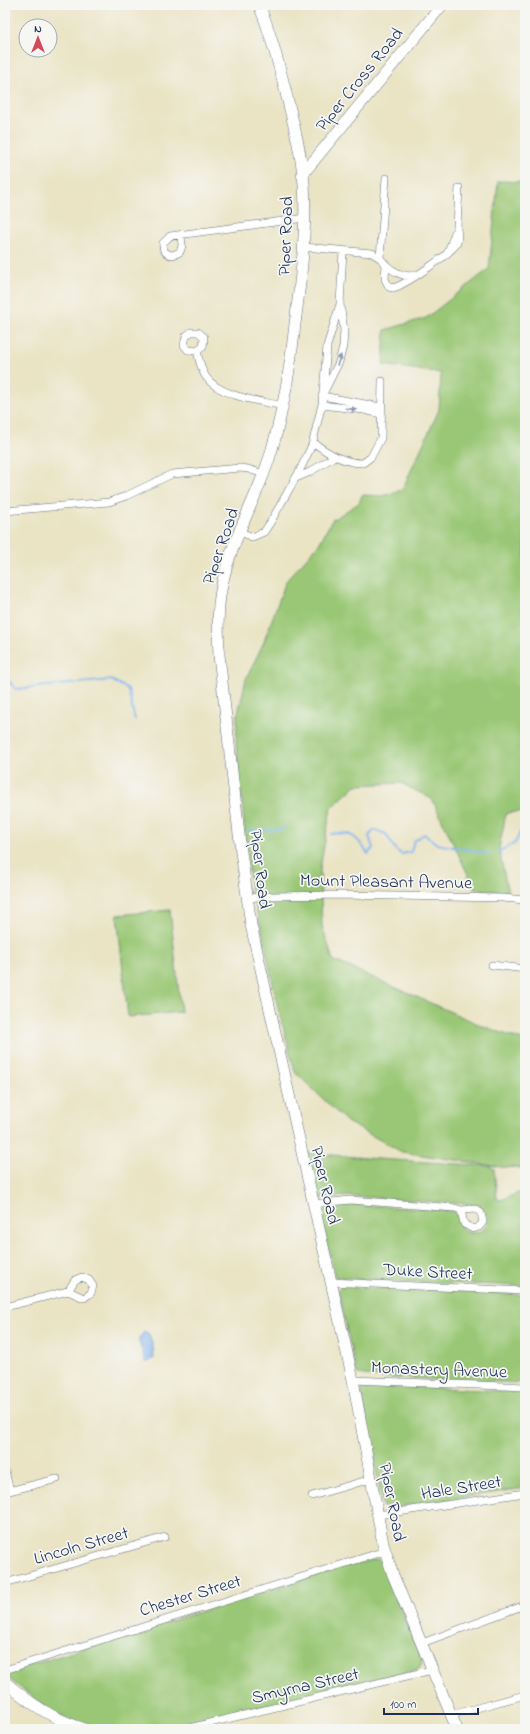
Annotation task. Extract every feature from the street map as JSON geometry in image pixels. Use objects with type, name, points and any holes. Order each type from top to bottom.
[{"type":"main road","name":"Piper Road","points":[[259,5],[275,51],[294,124],[302,174],[305,218],[304,247],[283,406],[264,474],[228,562],[222,584],[218,611],[218,632],[247,898],[258,956],[353,1380],[385,1551],[393,1575],[457,1729]]},
{"type":"main road","name":"Piper Cross Road","points":[[302,174],[442,5]]},
{"type":"main road","points":[[5,1682],[48,1715],[67,1724],[85,1729]]},
{"type":"street","points":[[380,258],[386,178]]},
{"type":"street","points":[[386,265],[386,279],[388,284],[391,288],[397,287],[419,274],[448,252],[458,242],[458,188]]},
{"type":"street","points":[[181,235],[305,218]]},
{"type":"street","points":[[304,247],[372,253],[394,271],[406,276],[419,274]]},
{"type":"street","points":[[322,396],[339,362],[343,346],[344,330],[340,304],[343,251]]},
{"type":"street","points":[[240,532],[252,537],[264,532],[296,478],[313,442],[322,405],[327,346],[340,304]]},
{"type":"street","points":[[197,351],[205,375],[216,387],[234,394],[283,406]]},
{"type":"street","points":[[313,442],[328,453],[356,463],[362,463],[371,456],[381,438],[382,381]]},
{"type":"street","points":[[322,396],[381,411]]},
{"type":"street","points":[[322,405],[381,411]]},
{"type":"street","points":[[296,478],[310,472],[335,456]]},
{"type":"street","points":[[5,511],[109,502],[126,496],[172,474],[240,468],[264,474]]},
{"type":"street","name":"Mount Pleasant Avenue","points":[[247,898],[340,895],[496,898],[525,900]]},
{"type":"street","points":[[492,965],[525,970]]},
{"type":"street","points":[[313,1204],[350,1200],[455,1208],[461,1210]]},
{"type":"street","name":"Duke Street","points":[[330,1282],[525,1291]]},
{"type":"street","points":[[5,1307],[68,1291]]},
{"type":"street","name":"Monastery Avenue","points":[[353,1380],[525,1387]]},
{"type":"street","points":[[5,1470],[8,1492],[57,1479]]},
{"type":"street","points":[[312,1496],[371,1479]]},
{"type":"street","name":"Hale Street","points":[[378,1515],[525,1493]]},
{"type":"street","name":"Lincoln Street","points":[[5,1583],[165,1536]]},
{"type":"street","name":"Chester Street","points":[[5,1670],[385,1551]]},
{"type":"street","points":[[422,1643],[525,1605]]},
{"type":"street","name":"Smyrna Street","points":[[185,1729],[432,1670]]},
{"type":"street","points":[[451,1715],[525,1695]]},
{"type":"green space","points":[[498,181],[525,182],[525,811],[506,813],[499,849],[508,893],[475,889],[432,799],[401,783],[356,785],[331,808],[320,868],[322,926],[333,960],[485,1027],[525,1041],[525,1168],[501,1167],[402,1152],[347,1122],[295,1072],[278,1008],[262,931],[251,890],[236,744],[237,718],[246,679],[263,644],[286,581],[319,544],[332,520],[359,503],[362,495],[382,496],[402,490],[439,410],[441,373],[383,365],[385,330],[426,318],[489,269]]},
{"type":"green space","points":[[170,910],[181,1012],[128,1017],[117,915]]},
{"type":"green space","points":[[306,1154],[489,1166],[494,1169],[497,1199],[501,1200],[525,1190],[525,1286],[368,1280],[335,1277],[319,1210],[321,1207],[329,1206],[338,1208],[344,1207],[348,1204],[453,1211],[458,1214],[462,1229],[471,1233],[476,1233],[484,1229],[487,1221],[487,1215],[480,1206],[469,1204],[347,1196],[317,1199]]},
{"type":"green space","points":[[341,1287],[441,1290],[525,1295],[525,1383],[378,1377],[358,1374],[356,1371],[338,1290]]},
{"type":"green space","points":[[370,1385],[525,1392],[525,1488],[390,1508],[383,1507],[361,1391],[363,1387]]},
{"type":"green space","points":[[377,1559],[382,1562],[422,1661],[420,1668],[415,1671],[169,1729],[102,1729],[79,1723],[50,1711],[8,1678],[8,1674],[12,1671],[346,1566]]},
{"type":"water","points":[[144,1332],[149,1335],[153,1347],[154,1358],[148,1362],[146,1362],[139,1342],[139,1339]]},
{"type":"waterway","points":[[5,677],[16,689],[111,680],[128,689],[135,720]]},
{"type":"waterway","points":[[498,852],[515,843],[525,823]]},
{"type":"waterway","points":[[249,830],[280,830],[285,827]]},
{"type":"waterway","points":[[331,834],[344,833],[353,836],[361,843],[368,854],[373,848],[369,836],[374,830],[386,834],[395,849],[401,854],[411,852],[414,841],[424,834],[437,844],[490,854]]}]
